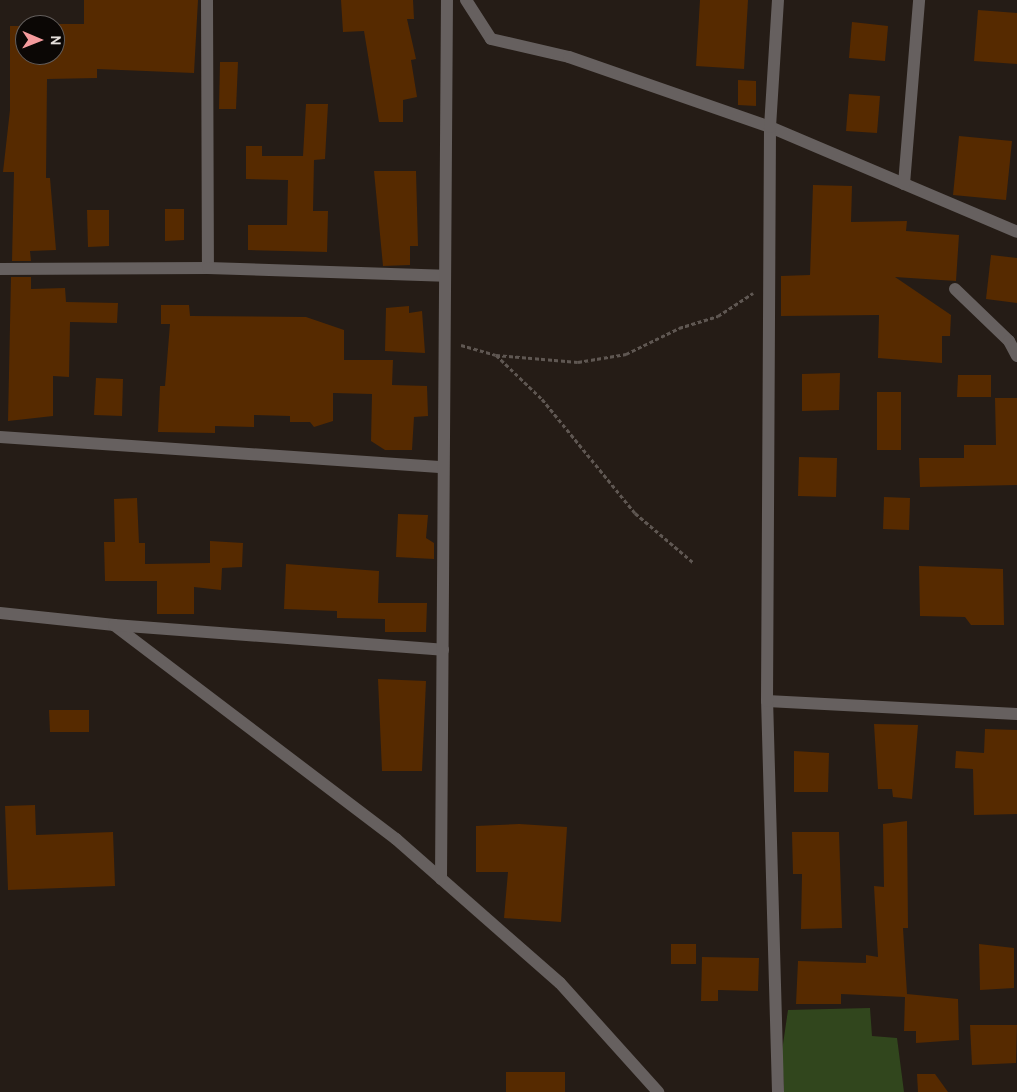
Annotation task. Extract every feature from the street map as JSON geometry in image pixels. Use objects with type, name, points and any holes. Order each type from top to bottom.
[{"type":"street","points":[[207,0],[208,268]]},
{"type":"street","points":[[441,879],[447,0]]},
{"type":"street","points":[[466,0],[491,39],[569,57],[770,127],[1017,232]]},
{"type":"street","points":[[778,0],[770,127],[767,701],[778,1092]]},
{"type":"street","points":[[904,184],[919,0]]},
{"type":"street","points":[[0,269],[208,268],[444,276]]},
{"type":"street","points":[[955,289],[1009,341],[1017,356]]},
{"type":"street","points":[[0,437],[443,468]]},
{"type":"street","points":[[0,613],[114,625],[443,650]]},
{"type":"street","points":[[114,625],[441,879],[560,983],[658,1092]]},
{"type":"street","points":[[767,701],[1017,714]]},
{"type":"path","points":[[444,340],[496,355],[578,362],[626,354],[718,316],[769,285]]},
{"type":"path","points":[[496,355],[542,398],[592,466],[635,513],[694,563]]},
{"type":"green space","points":[[870,1008],[872,1036],[897,1038],[904,1092],[784,1092],[782,1051],[788,1010]]},
{"type":"building","points":[[84,0],[198,0],[194,73],[97,69],[97,78],[47,79],[46,178],[50,178],[56,250],[30,251],[31,261],[12,261],[14,172],[3,172],[10,110],[10,26],[15,26],[15,65],[65,65],[65,24],[84,24]]},
{"type":"building","points":[[341,0],[413,0],[414,19],[407,19],[416,59],[411,60],[417,97],[403,100],[403,122],[379,122],[364,31],[343,32]]},
{"type":"building","points":[[700,0],[748,0],[744,69],[696,66]]},
{"type":"building","points":[[978,10],[1017,13],[1017,64],[974,61]]},
{"type":"building","points":[[852,22],[888,26],[885,61],[849,58]]},
{"type":"building","points":[[220,62],[238,62],[236,109],[219,109]]},
{"type":"building","points":[[738,80],[756,81],[756,106],[738,105]]},
{"type":"building","points":[[849,94],[880,96],[877,133],[846,131]]},
{"type":"building","points":[[306,104],[328,104],[325,159],[314,160],[313,211],[328,211],[327,252],[248,250],[248,225],[287,225],[288,180],[246,179],[246,146],[262,146],[262,156],[303,156]]},
{"type":"building","points":[[959,136],[1012,141],[1006,200],[953,195]]},
{"type":"building","points":[[374,171],[416,171],[418,246],[410,246],[410,265],[383,266]]},
{"type":"building","points":[[813,185],[852,186],[851,222],[907,221],[906,231],[959,235],[956,281],[895,277],[951,315],[950,336],[942,336],[942,363],[878,358],[879,315],[781,316],[781,276],[810,275]]},
{"type":"building","points":[[165,209],[184,209],[184,240],[165,241]]},
{"type":"building","points":[[87,210],[109,210],[109,246],[88,247]]},
{"type":"building","points":[[991,255],[1017,258],[1017,303],[986,299]]},
{"type":"building","points":[[11,277],[31,277],[31,289],[65,288],[66,302],[118,303],[117,323],[70,322],[69,377],[53,376],[53,416],[8,421]]},
{"type":"building","points":[[161,305],[189,305],[190,316],[306,317],[344,330],[344,360],[393,360],[392,385],[427,386],[428,416],[414,417],[412,450],[385,450],[371,441],[372,394],[333,393],[333,421],[314,427],[310,422],[290,422],[290,416],[254,415],[254,427],[215,426],[215,433],[158,432],[160,386],[165,386],[170,324],[161,324]]},
{"type":"building","points":[[409,306],[409,313],[422,311],[425,353],[385,351],[386,308]]},
{"type":"building","points":[[840,373],[839,410],[802,411],[802,374]]},
{"type":"building","points":[[958,375],[991,375],[991,397],[957,397]]},
{"type":"building","points":[[96,378],[123,379],[122,416],[94,415]]},
{"type":"building","points":[[877,392],[901,392],[901,450],[877,450]]},
{"type":"building","points":[[995,398],[1017,398],[1017,485],[920,487],[919,458],[964,458],[964,445],[996,445]]},
{"type":"building","points":[[799,457],[837,458],[836,497],[798,496]]},
{"type":"building","points":[[884,497],[910,498],[909,530],[883,529]]},
{"type":"building","points":[[137,498],[139,543],[145,543],[145,564],[210,563],[210,541],[243,543],[242,567],[222,568],[221,590],[194,587],[194,614],[157,614],[157,581],[105,581],[104,542],[115,542],[114,499]]},
{"type":"building","points":[[398,514],[428,515],[426,538],[434,543],[434,559],[396,557]]},
{"type":"building","points":[[286,564],[379,571],[378,603],[427,603],[426,632],[385,632],[385,619],[337,618],[337,611],[284,609]]},
{"type":"building","points":[[919,566],[1003,569],[1004,625],[971,625],[965,617],[920,616]]},
{"type":"building","points":[[378,679],[426,681],[422,771],[382,771]]},
{"type":"building","points":[[49,710],[89,710],[89,732],[50,732]]},
{"type":"building","points":[[874,724],[918,725],[912,799],[893,797],[892,789],[878,789]]},
{"type":"building","points":[[985,729],[1017,730],[1017,814],[974,815],[973,769],[955,768],[956,751],[984,753]]},
{"type":"building","points":[[794,751],[829,753],[828,792],[794,792]]},
{"type":"building","points":[[35,805],[36,835],[113,832],[115,886],[8,890],[5,806]]},
{"type":"building","points":[[907,821],[908,928],[903,928],[907,994],[958,999],[959,1040],[916,1043],[916,1031],[904,1031],[905,997],[841,994],[841,1004],[796,1004],[798,961],[866,963],[866,955],[878,957],[874,886],[884,887],[883,824]]},
{"type":"building","points":[[519,824],[567,827],[561,922],[504,918],[508,872],[476,872],[476,826]]},
{"type":"building","points":[[792,832],[839,832],[842,928],[801,929],[802,874],[793,874]]},
{"type":"building","points":[[671,944],[696,944],[696,964],[671,964]]},
{"type":"building","points":[[979,944],[1014,948],[1014,988],[980,990]]},
{"type":"building","points":[[702,957],[759,958],[758,991],[718,990],[718,1001],[701,1001]]},
{"type":"building","points":[[970,1025],[1017,1025],[1016,1063],[972,1065]]},
{"type":"building","points":[[506,1072],[565,1072],[565,1092],[506,1092]]},
{"type":"building","points":[[917,1074],[935,1074],[948,1092],[918,1092]]}]
